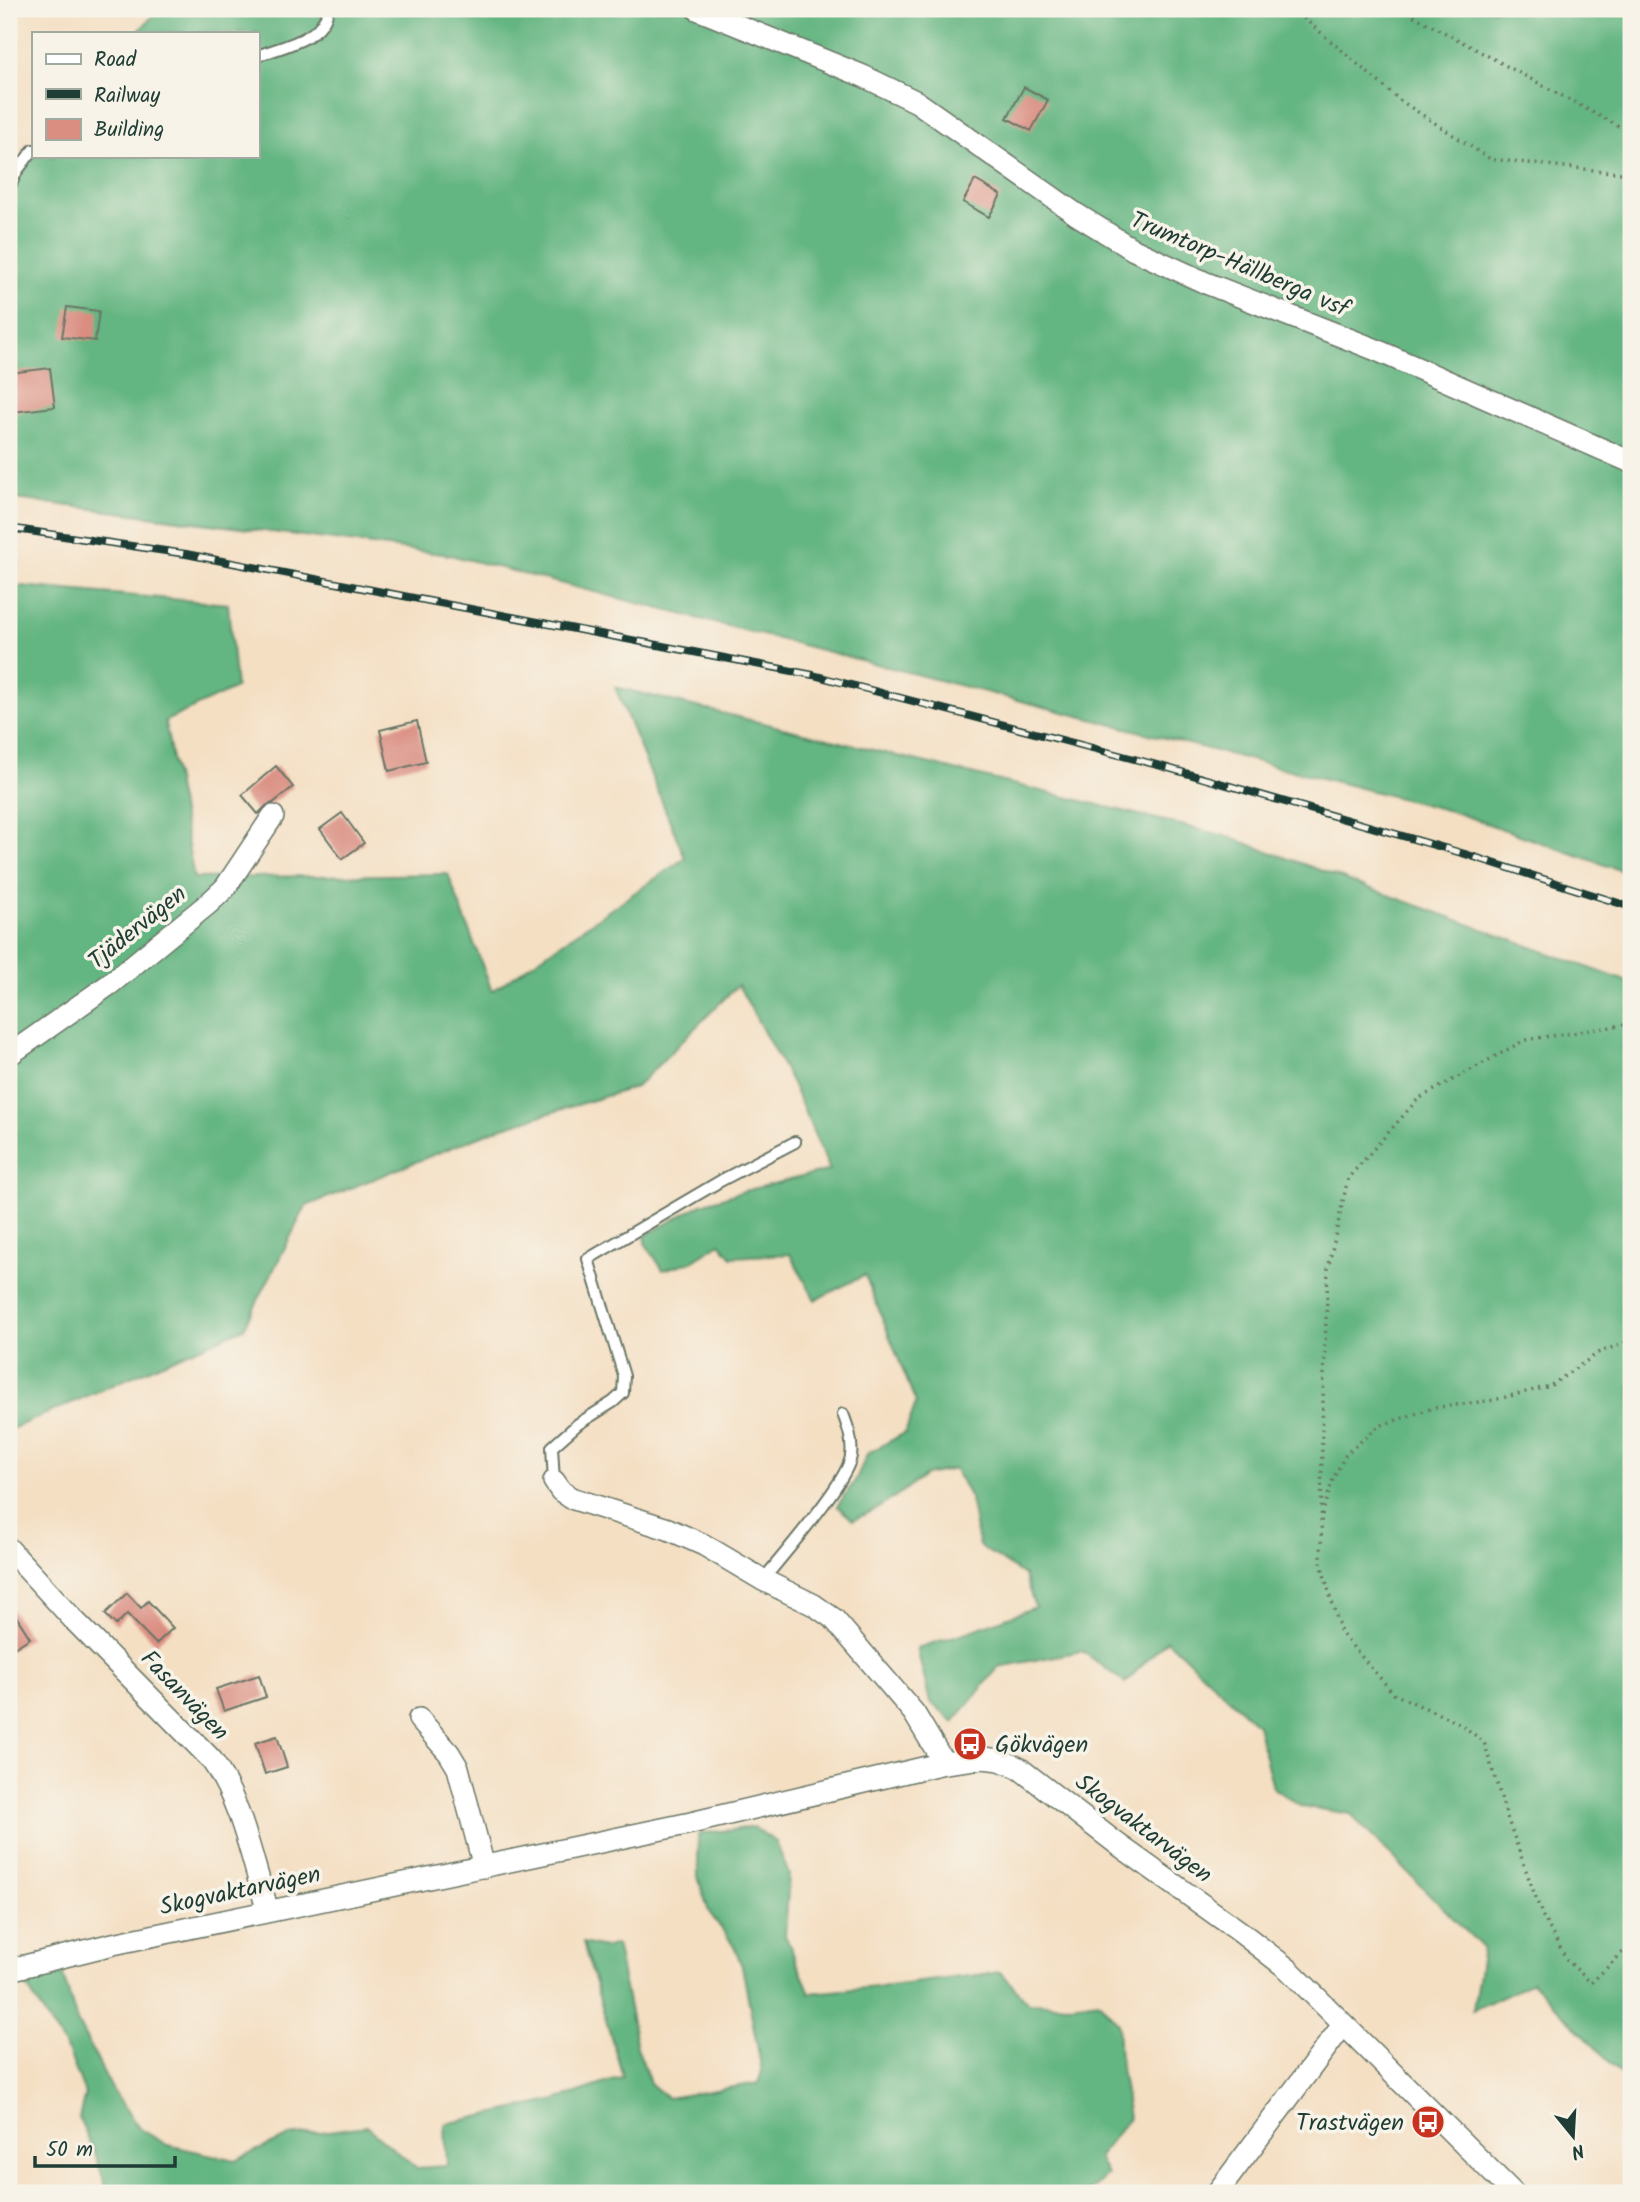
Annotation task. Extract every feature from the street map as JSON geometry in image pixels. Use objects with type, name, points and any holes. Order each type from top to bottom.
[{"type":"street","name":"Trumtorp-Hällberga vsf","points":[[697,9],[863,76],[917,102],[1076,214],[1134,250],[1206,283],[1374,349],[1631,462]]},
{"type":"street","name":"Tjädervägen","points":[[9,1055],[110,984],[209,903],[225,888],[274,816]]},
{"type":"street","points":[[554,1481],[561,1491],[572,1497],[668,1529],[704,1545],[763,1580],[814,1605],[834,1619],[914,1713],[944,1763]]},
{"type":"street","name":"Fasanvägen","points":[[9,1549],[73,1619],[211,1759],[223,1776],[233,1799],[268,1912]]},
{"type":"street","points":[[419,1719],[449,1753],[458,1768],[484,1867]]},
{"type":"street","name":"Skogvaktarvägen","points":[[9,1970],[113,1944],[780,1803],[944,1763],[983,1758],[1000,1760],[1018,1768],[1288,1969],[1513,2193]]},
{"type":"street","points":[[1217,2193],[1343,2025]]},
{"type":"lane","points":[[259,55],[319,30],[328,9]]},
{"type":"lane","points":[[9,188],[17,171],[32,151]]},
{"type":"lane","points":[[554,1481],[552,1447],[578,1424],[623,1392],[624,1376],[588,1259],[722,1180],[794,1142]]},
{"type":"lane","points":[[763,1580],[844,1476],[852,1455],[850,1436],[843,1414]]},
{"type":"path","points":[[1293,9],[1401,100],[1490,159],[1631,174]]},
{"type":"path","points":[[1401,9],[1631,133]]},
{"type":"path","points":[[1631,1024],[1525,1040],[1418,1099],[1348,1178],[1328,1269],[1321,1520],[1321,1564],[1342,1633],[1394,1695],[1460,1723],[1484,1742],[1507,1817],[1542,1914],[1567,1960],[1591,1983],[1623,1952],[1631,1951]]},
{"type":"path","points":[[1321,1520],[1333,1479],[1346,1454],[1379,1426],[1433,1408],[1494,1400],[1550,1386],[1598,1353],[1631,1340]]},
{"type":"green space","points":[[159,9],[1631,9],[1631,874],[1454,812],[450,555],[9,498],[9,172],[32,147],[32,158],[259,158],[259,32],[138,32]]},
{"type":"green space","points":[[9,585],[228,604],[236,688],[165,721],[194,878],[448,874],[492,991],[685,858],[615,687],[1226,836],[1631,983],[1631,2084],[1532,1982],[1473,2010],[1483,1948],[1350,1814],[1300,1806],[1273,1788],[1257,1725],[1167,1640],[1125,1683],[1082,1651],[999,1667],[953,1722],[930,1702],[917,1648],[1035,1607],[1024,1575],[979,1546],[970,1498],[955,1469],[926,1475],[879,1508],[853,1520],[837,1506],[855,1481],[868,1453],[905,1433],[916,1403],[865,1275],[815,1300],[790,1254],[732,1257],[720,1243],[690,1262],[663,1270],[645,1243],[646,1235],[702,1204],[830,1170],[792,1083],[738,985],[636,1087],[500,1128],[306,1206],[244,1328],[9,1430]]},
{"type":"green space","points":[[753,1827],[776,1842],[789,1875],[785,1935],[810,1993],[1001,1972],[1028,2003],[1071,2005],[1098,2001],[1118,2023],[1120,2062],[1129,2118],[1098,2157],[1107,2175],[1088,2193],[108,2193],[95,2153],[79,2118],[85,2094],[69,2053],[23,1981],[62,1972],[77,2021],[113,2091],[139,2128],[167,2145],[235,2160],[290,2136],[366,2126],[416,2168],[447,2166],[445,2124],[556,2100],[623,2077],[583,1943],[604,1948],[616,1944],[637,2047],[650,2083],[667,2098],[758,2083],[762,2071],[742,1966],[733,1944],[709,1912],[698,1877],[698,1834]]},
{"type":"building","points":[[1024,87],[1048,100],[1031,131],[1007,118]]},
{"type":"building","points":[[975,180],[1001,195],[989,217],[963,202]]},
{"type":"building","points":[[67,307],[99,311],[95,341],[62,337]]},
{"type":"building","points":[[50,368],[55,407],[13,412],[9,373]]},
{"type":"building","points":[[417,721],[426,762],[389,771],[380,730]]},
{"type":"building","points":[[276,766],[293,787],[258,814],[242,795]]},
{"type":"building","points":[[342,813],[364,843],[342,859],[320,829]]},
{"type":"building","points":[[127,1593],[141,1608],[148,1601],[173,1628],[156,1644],[127,1614],[116,1625],[105,1614]]},
{"type":"building","points":[[9,1605],[30,1638],[9,1651]]},
{"type":"building","points":[[259,1675],[266,1697],[224,1711],[216,1689]]},
{"type":"building","points":[[277,1736],[287,1767],[265,1774],[255,1743]]},
{"type":"railway","points":[[9,528],[186,554],[813,675],[1161,766],[1465,854],[1631,907]]},
{"type":"place","name":"Gökvägen","points":[[970,1744]]},
{"type":"place","name":"Trastvägen","points":[[1428,2122]]}]
